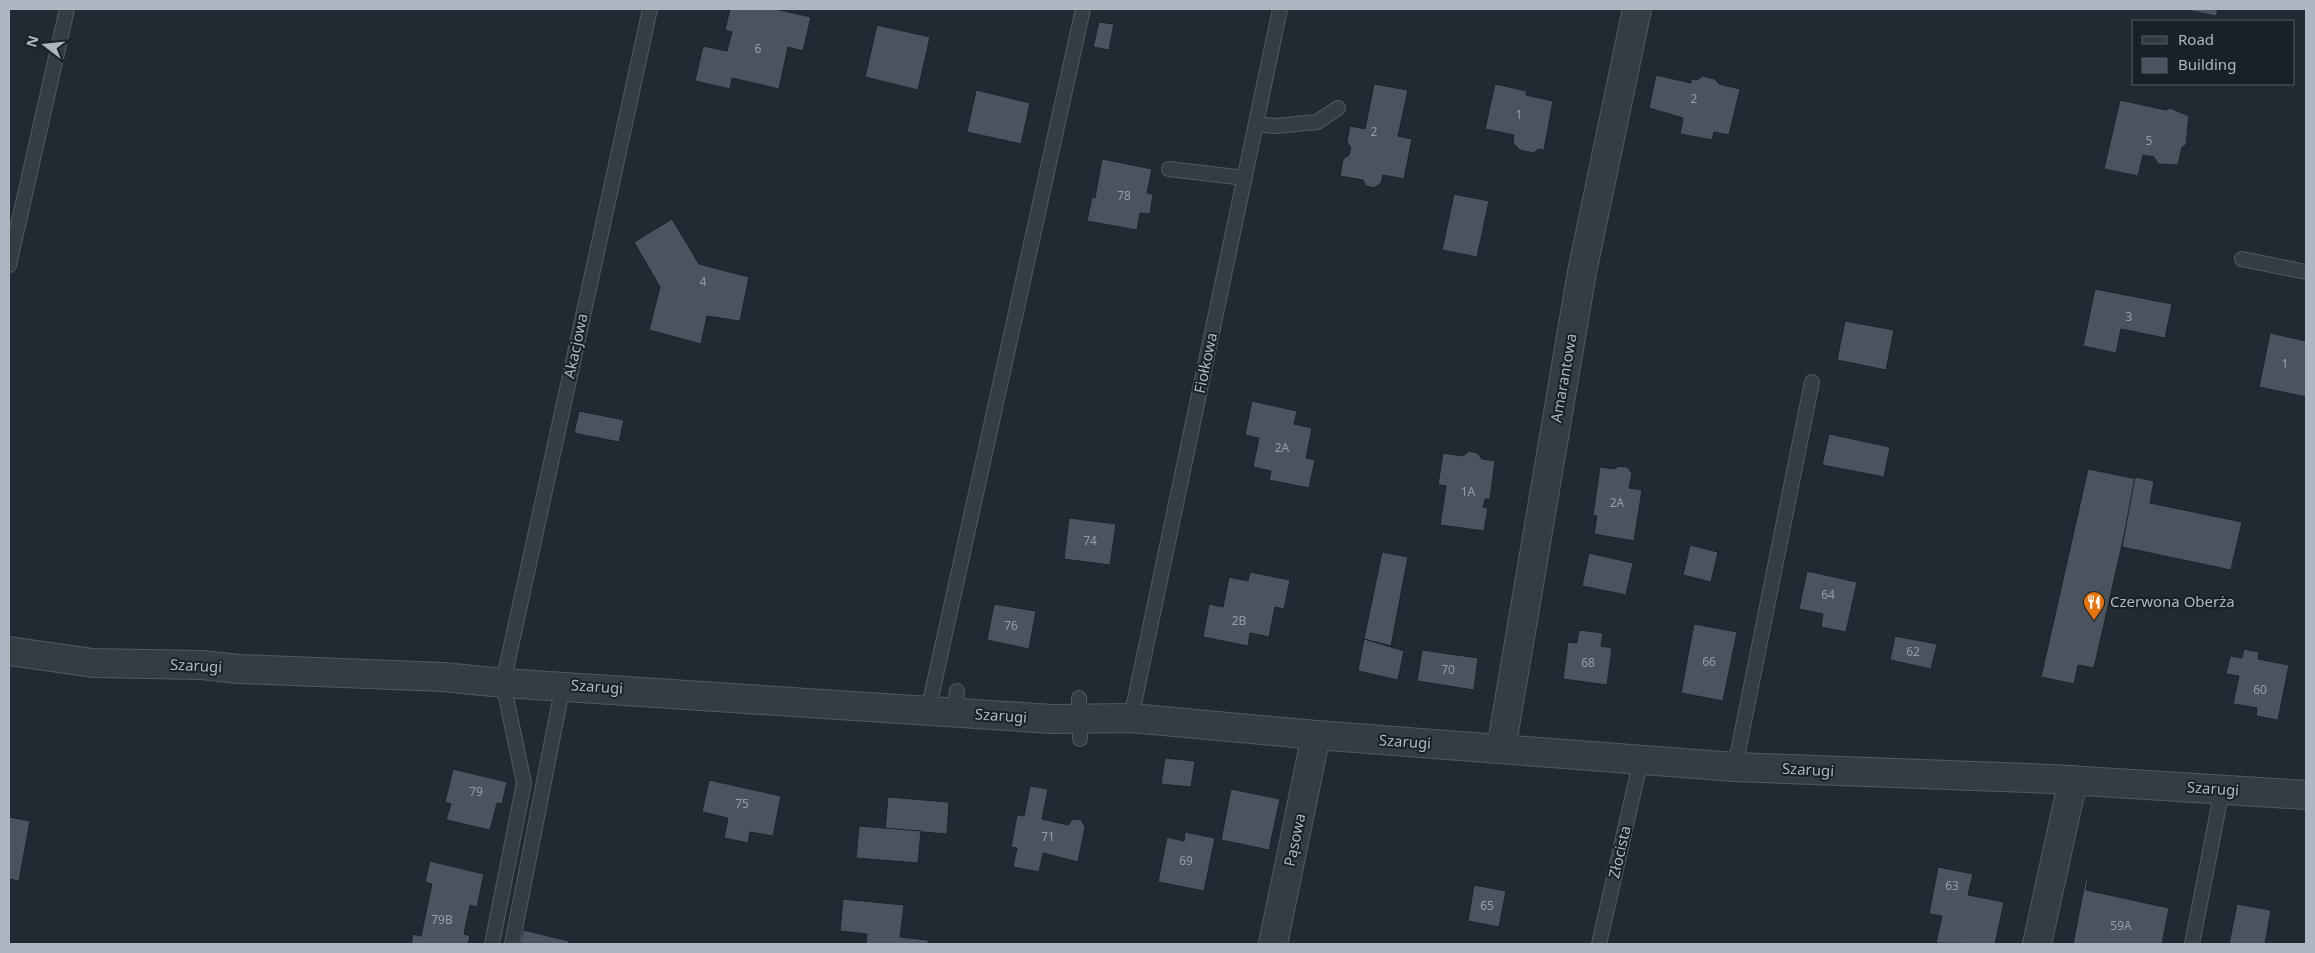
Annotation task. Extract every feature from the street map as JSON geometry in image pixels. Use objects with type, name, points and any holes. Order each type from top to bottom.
[{"type":"street","name":"Amarantowa","points":[[1501,749],[1582,272],[1637,9]]},
{"type":"street","name":"Szarugi","points":[[9,651],[93,662],[202,665],[239,669],[443,677],[503,683],[946,705],[1080,718],[1131,718],[1316,735],[1735,767],[2073,780],[2306,795]]},
{"type":"street","name":"Pąsowa","points":[[1272,944],[1316,735]]},
{"type":"street","points":[[2037,944],[2073,780]]},
{"type":"lane","points":[[9,265],[67,9]]},
{"type":"lane","name":"Akacjowa","points":[[503,683],[650,9]]},
{"type":"lane","points":[[946,705],[1083,9]]},
{"type":"lane","name":"Fiołkowa","points":[[1131,718],[1280,9]]},
{"type":"lane","points":[[1256,124],[1275,126],[1317,122],[1338,108]]},
{"type":"lane","points":[[1169,169],[1245,178]]},
{"type":"lane","points":[[2242,259],[2306,272]]},
{"type":"lane","points":[[1735,767],[1812,382]]},
{"type":"lane","points":[[492,944],[524,784],[503,683]]},
{"type":"lane","points":[[512,944],[563,685]]},
{"type":"lane","name":"Złocista","points":[[1599,944],[1640,759]]},
{"type":"lane","points":[[2192,944],[2222,790]]},
{"type":"building","points":[[730,9],[775,9],[811,17],[803,51],[788,47],[779,89],[732,78],[730,89],[695,81],[703,46],[727,51],[732,32],[725,30]]},
{"type":"building","points":[[2182,9],[2218,9],[2216,16]]},
{"type":"building","points":[[1099,22],[1114,24],[1109,50],[1093,47]]},
{"type":"building","points":[[877,25],[930,37],[918,90],[865,77]]},
{"type":"building","points":[[1656,75],[1691,83],[1691,79],[1697,80],[1703,76],[1715,79],[1719,84],[1740,89],[1729,135],[1714,132],[1712,140],[1680,134],[1683,118],[1649,108]]},
{"type":"building","points":[[1374,84],[1408,90],[1398,136],[1412,139],[1404,179],[1383,175],[1381,183],[1374,188],[1366,186],[1363,180],[1340,176],[1343,159],[1349,155],[1351,148],[1347,142],[1350,126],[1365,129]]},
{"type":"building","points":[[1495,84],[1527,91],[1526,95],[1553,101],[1544,150],[1539,149],[1533,153],[1520,150],[1513,143],[1514,135],[1485,129]]},
{"type":"building","points":[[976,90],[1030,103],[1021,144],[967,132]]},
{"type":"building","points":[[2120,100],[2166,110],[2170,108],[2189,116],[2186,145],[2182,147],[2178,165],[2158,164],[2154,157],[2143,155],[2138,176],[2104,169]]},
{"type":"building","points":[[1102,159],[1152,169],[1147,193],[1153,194],[1150,214],[1140,213],[1137,230],[1087,221],[1092,197],[1095,198]]},
{"type":"building","points":[[1454,194],[1489,201],[1477,257],[1442,250]]},
{"type":"building","points":[[672,219],[699,264],[749,277],[740,321],[707,316],[701,344],[649,330],[660,287],[634,242]]},
{"type":"building","points":[[2095,289],[2172,304],[2165,338],[2121,329],[2116,353],[2083,346]]},
{"type":"building","points":[[1845,321],[1894,330],[1886,370],[1837,360]]},
{"type":"building","points":[[2270,333],[2306,341],[2306,397],[2259,387]]},
{"type":"building","points":[[1252,401],[1297,411],[1294,424],[1312,428],[1306,458],[1315,460],[1309,488],[1269,480],[1271,471],[1253,467],[1259,438],[1245,435]]},
{"type":"building","points":[[579,411],[624,420],[619,442],[574,433]]},
{"type":"building","points":[[1829,434],[1890,447],[1884,477],[1822,465]]},
{"type":"building","points":[[1469,451],[1477,453],[1482,459],[1495,461],[1490,499],[1485,499],[1483,507],[1488,508],[1484,531],[1440,525],[1446,486],[1438,485],[1443,453],[1463,456]]},
{"type":"building","points":[[1619,466],[1627,467],[1632,473],[1629,488],[1642,490],[1634,541],[1594,534],[1597,516],[1593,515],[1600,467],[1614,469]]},
{"type":"building","points":[[2088,469],[2137,479],[2094,668],[2078,665],[2074,684],[2041,677]]},
{"type":"building","points":[[2135,477],[2154,481],[2150,503],[2242,522],[2231,570],[2122,547]]},
{"type":"building","points":[[1069,518],[1116,524],[1110,565],[1064,559]]},
{"type":"building","points":[[1690,545],[1718,552],[1711,582],[1683,575]]},
{"type":"building","points":[[1382,552],[1408,557],[1391,646],[1364,639]]},
{"type":"building","points":[[1589,553],[1633,563],[1626,595],[1582,586]]},
{"type":"building","points":[[1807,571],[1857,582],[1846,632],[1821,627],[1823,614],[1799,609]]},
{"type":"building","points":[[1250,572],[1290,580],[1284,609],[1275,607],[1269,637],[1250,633],[1248,646],[1203,637],[1209,604],[1223,607],[1229,577],[1248,581]]},
{"type":"building","points":[[994,604],[1036,611],[1029,649],[987,640]]},
{"type":"building","points":[[1694,624],[1737,632],[1723,701],[1681,693]]},
{"type":"building","points":[[1579,630],[1603,633],[1601,646],[1612,648],[1607,685],[1563,679],[1568,642],[1577,643]]},
{"type":"building","points":[[1895,636],[1937,644],[1931,669],[1890,660]]},
{"type":"building","points":[[1364,639],[1404,651],[1398,680],[1358,671]]},
{"type":"building","points":[[2244,649],[2259,652],[2258,659],[2289,665],[2278,720],[2256,716],[2257,708],[2233,704],[2239,676],[2226,674],[2230,656],[2242,658]]},
{"type":"building","points":[[1422,650],[1478,658],[1474,690],[1417,681]]},
{"type":"building","points":[[1165,758],[1195,761],[1191,787],[1161,784]]},
{"type":"building","points":[[453,769],[507,782],[502,804],[497,803],[490,830],[446,820],[451,804],[445,802]]},
{"type":"building","points":[[709,780],[781,796],[773,836],[750,832],[748,843],[724,838],[728,818],[702,812]]},
{"type":"building","points":[[1030,786],[1048,789],[1042,819],[1068,825],[1073,819],[1081,820],[1085,827],[1078,862],[1043,853],[1039,872],[1013,867],[1017,848],[1011,847],[1017,815],[1024,816]]},
{"type":"building","points":[[1231,789],[1280,799],[1269,850],[1221,840]]},
{"type":"building","points":[[888,797],[949,802],[947,834],[885,829]]},
{"type":"building","points":[[9,817],[30,821],[19,881],[9,879]]},
{"type":"building","points":[[859,826],[921,831],[918,863],[856,858]]},
{"type":"building","points":[[1185,832],[1215,838],[1204,891],[1158,882],[1167,837],[1184,841]]},
{"type":"building","points":[[430,861],[484,874],[477,907],[470,905],[464,934],[470,936],[468,944],[411,944],[413,934],[421,936],[432,884],[425,882]]},
{"type":"building","points":[[1938,867],[1973,874],[1968,895],[2004,902],[1995,944],[1936,943],[1942,916],[1929,914]]},
{"type":"building","points":[[2086,878],[2088,878],[2086,890],[2169,908],[2162,944],[2073,944]]},
{"type":"building","points":[[1474,885],[1506,891],[1499,927],[1468,921]]},
{"type":"building","points":[[843,899],[904,905],[900,937],[928,940],[928,944],[866,944],[867,934],[840,931]]},
{"type":"building","points":[[2237,904],[2271,910],[2265,944],[2229,944]]},
{"type":"building","points":[[523,930],[569,941],[568,944],[520,944]]},
{"type":"place","name":"Czerwona Oberża","points":[[2094,621]]}]
